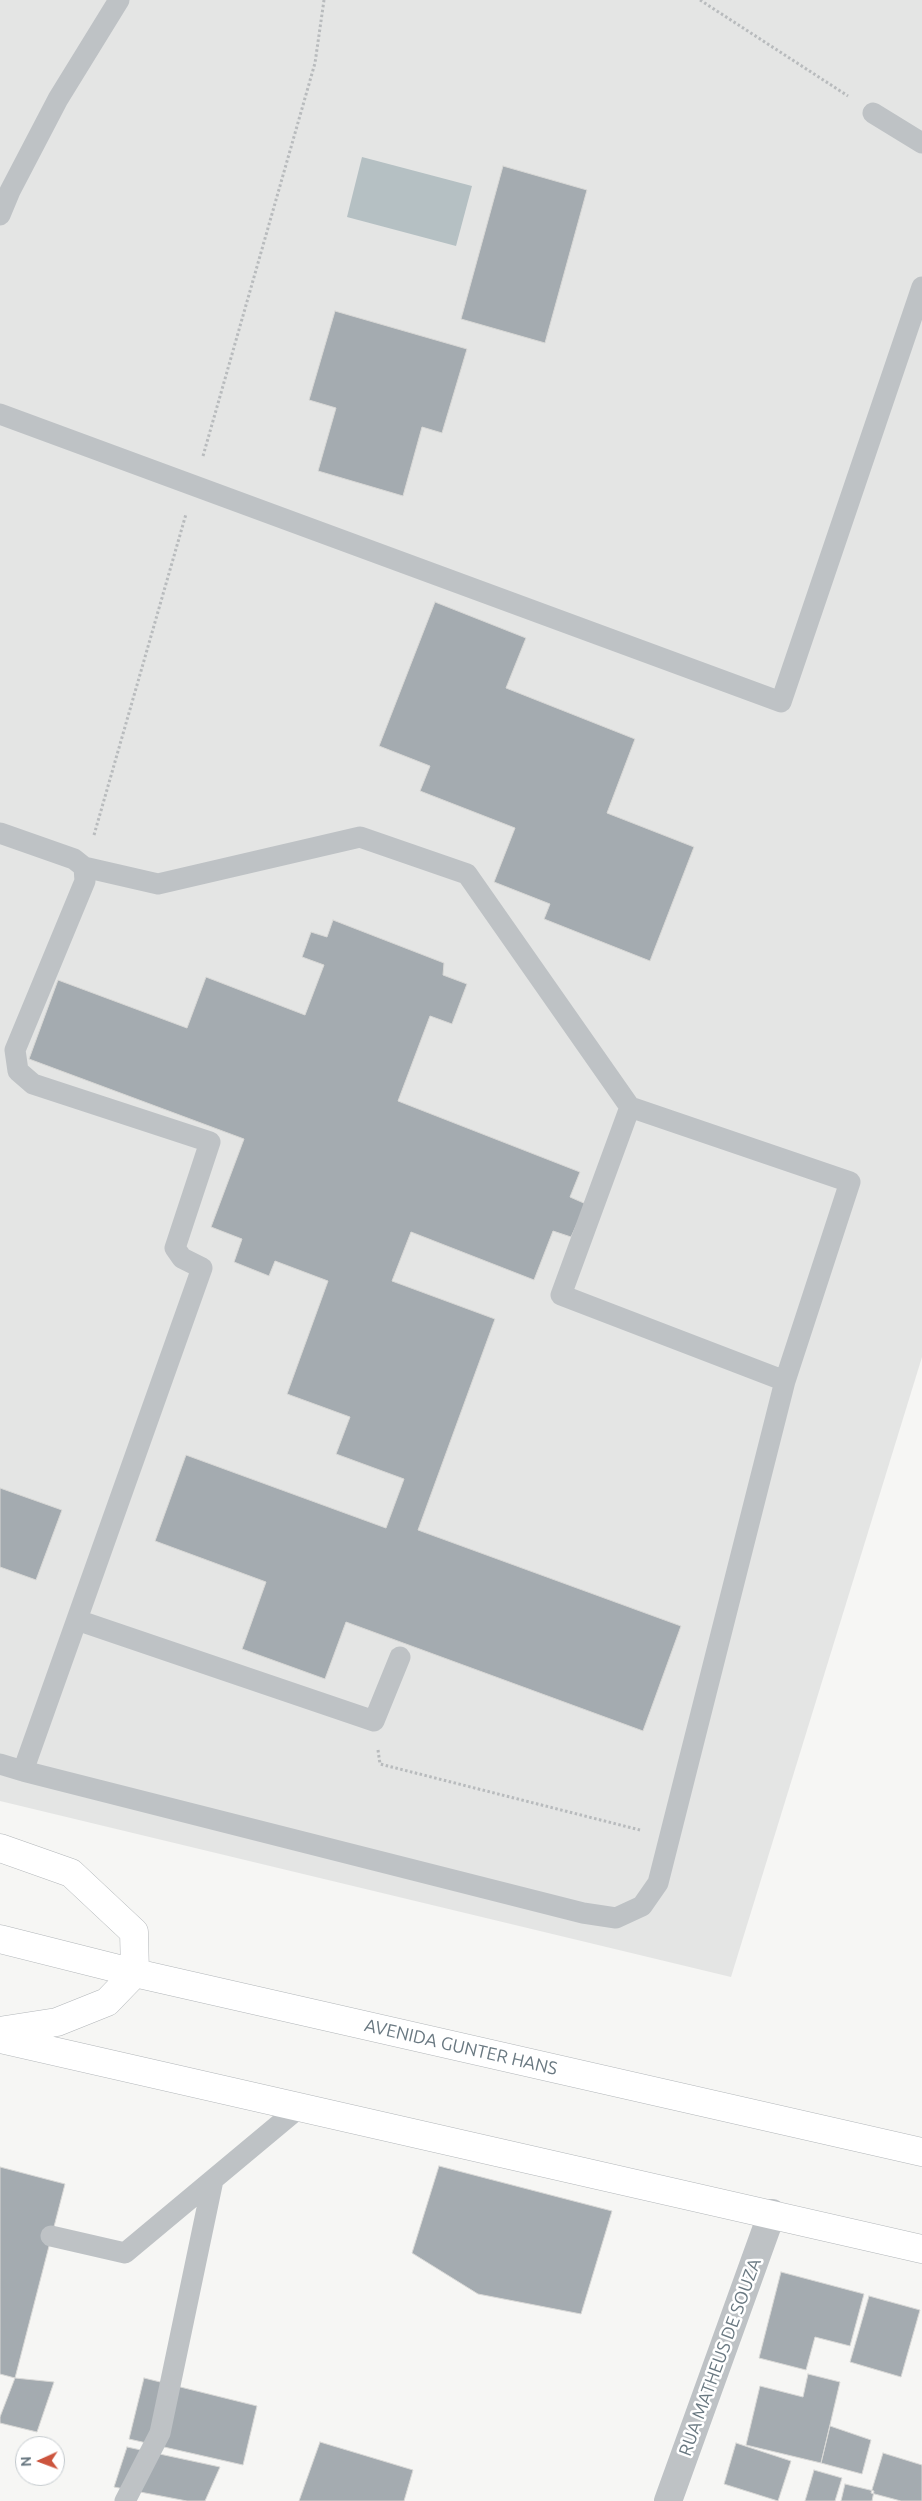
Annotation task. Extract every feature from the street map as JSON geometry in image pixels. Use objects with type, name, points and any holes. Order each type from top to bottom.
[{"type":"main road","points":[[0,1848],[71,1873],[134,1932],[135,1973],[107,2002],[57,2022],[0,2031]]},
{"type":"main road","name":"AVENIDA GUNTER HANS","points":[[0,1939],[135,1973],[922,2152]]},
{"type":"main road","points":[[0,2039],[772,2213],[922,2249]]},
{"type":"street","name":"RUA MATHEUS DE SOUZA","points":[[668,2501],[772,2213]]},
{"type":"lane","points":[[0,215],[10,191],[58,99],[118,0]]},
{"type":"lane","points":[[874,113],[922,143]]},
{"type":"lane","points":[[0,414],[781,702],[922,287]]},
{"type":"lane","points":[[0,833],[74,859],[84,867],[158,884],[360,837],[467,874],[630,1106],[850,1182],[786,1381],[658,1884],[642,1906],[616,1918],[583,1913],[0,1764]]},
{"type":"lane","points":[[23,1771],[202,1268],[182,1258],[175,1248],[210,1142],[33,1084],[18,1071],[15,1050],[85,881],[84,867]]},
{"type":"lane","points":[[630,1106],[562,1295],[786,1381]]},
{"type":"lane","points":[[77,1620],[374,1721],[400,1657]]},
{"type":"lane","points":[[51,2236],[125,2253],[300,2107]]},
{"type":"lane","points":[[125,2501],[160,2433],[213,2180]]},
{"type":"path","points":[[84,867],[315,63],[324,0]]},
{"type":"path","points":[[700,0],[874,113]]},
{"type":"path","points":[[374,1721],[380,1764],[670,1837]]},
{"type":"shaded area","points":[[0,0],[922,0],[922,1357],[731,1977],[0,1801]]},
{"type":"shaded area","points":[[362,157],[472,186],[456,246],[347,217]]},
{"type":"building","points":[[503,166],[587,190],[545,343],[461,319]]},
{"type":"building","points":[[335,311],[467,349],[442,433],[422,427],[403,496],[318,471],[336,408],[309,400]]},
{"type":"building","points":[[435,602],[526,638],[506,688],[635,739],[607,813],[694,847],[650,961],[544,919],[550,904],[494,882],[515,828],[420,791],[430,766],[379,746]]},
{"type":"building","points":[[333,920],[444,963],[443,975],[467,984],[452,1024],[430,1016],[398,1101],[580,1172],[570,1197],[586,1204],[571,1237],[553,1231],[534,1280],[411,1232],[392,1281],[495,1319],[418,1530],[681,1626],[643,1731],[346,1622],[325,1679],[242,1649],[266,1582],[155,1541],[186,1455],[386,1528],[404,1479],[336,1454],[350,1417],[287,1394],[328,1281],[275,1261],[269,1276],[234,1262],[242,1239],[211,1227],[244,1139],[29,1059],[58,980],[187,1028],[206,977],[305,1015],[324,965],[302,957],[311,932],[327,937]]},
{"type":"building","points":[[0,1488],[62,1510],[36,1580],[0,1567]]},
{"type":"building","points":[[439,2166],[612,2211],[581,2314],[478,2294],[412,2253]]},
{"type":"building","points":[[0,2167],[65,2184],[15,2378],[0,2374]]},
{"type":"building","points":[[781,2272],[864,2294],[850,2346],[815,2337],[806,2370],[759,2358]]},
{"type":"building","points":[[869,2296],[920,2310],[901,2377],[850,2362]]},
{"type":"building","points":[[808,2374],[840,2382],[821,2463],[746,2445],[760,2386],[803,2397]]},
{"type":"building","points":[[15,2378],[54,2382],[37,2432],[0,2423],[0,2417]]},
{"type":"building","points":[[144,2378],[257,2406],[243,2465],[129,2439]]},
{"type":"building","points":[[830,2426],[871,2440],[862,2474],[821,2463]]},
{"type":"building","points":[[320,2442],[413,2470],[404,2501],[299,2501]]},
{"type":"building","points":[[736,2443],[791,2461],[778,2501],[724,2484]]},
{"type":"building","points":[[127,2447],[220,2467],[205,2501],[187,2501],[114,2487]]},
{"type":"building","points":[[883,2453],[922,2465],[922,2501],[901,2501],[871,2493]]},
{"type":"building","points":[[814,2470],[842,2478],[835,2501],[805,2501]]},
{"type":"building","points":[[845,2484],[874,2491],[872,2501],[841,2501]]}]
